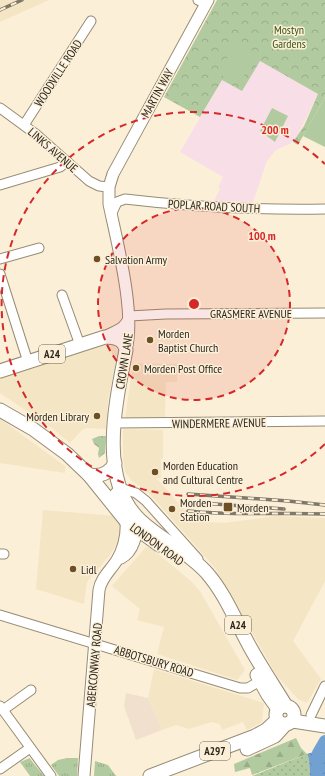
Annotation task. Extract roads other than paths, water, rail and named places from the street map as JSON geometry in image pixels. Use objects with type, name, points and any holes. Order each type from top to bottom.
[{"type":"highway","name":"A24","points":[[0,371],[105,337]]},
{"type":"highway","points":[[105,337],[122,341],[126,350]]},
{"type":"highway","name":"CROWN LANE","points":[[120,488],[113,446],[114,423],[126,350]]},
{"type":"highway","name":"A24","points":[[0,402],[15,412],[33,429]]},
{"type":"highway","name":"LONDON ROAD","points":[[0,410],[33,429],[68,454],[89,475],[115,506],[189,556],[207,573],[228,605],[286,715]]},
{"type":"highway","points":[[89,475],[104,474],[112,468],[115,463]]},
{"type":"highway","name":"LONDON ROAD","points":[[120,488],[136,530],[184,563],[204,583],[241,643],[260,681],[286,715]]},
{"type":"highway","points":[[286,715],[311,715],[325,719]]},
{"type":"highway","points":[[286,715],[325,726]]},
{"type":"highway","name":"A297","points":[[150,776],[255,736],[266,730],[286,715]]},
{"type":"highway","name":"A297","points":[[172,776],[275,736],[286,715]]},
{"type":"main road","name":"MARTIN WAY","points":[[109,187],[116,169],[204,1]]},
{"type":"main road","name":"CROWN LANE","points":[[109,187],[111,215],[129,317],[129,337],[126,350]]},
{"type":"main road","points":[[105,337],[125,326],[129,317]]},
{"type":"main road","name":"ABERCONWAY ROAD","points":[[84,776],[100,585],[117,560],[126,538],[130,517]]},
{"type":"main road","points":[[131,548],[136,530]]},
{"type":"main road","name":"ABERCONWAY ROAD","points":[[117,560],[143,540],[152,541]]},
{"type":"street","name":"WOODVILLE ROAD","points":[[24,125],[91,21]]},
{"type":"street","name":"LINKS AVENUE","points":[[0,108],[24,125],[93,184],[109,187]]},
{"type":"street","points":[[0,186],[60,167],[67,161]]},
{"type":"street","name":"POPLAR ROAD SOUTH","points":[[111,215],[117,202],[121,199],[245,209],[325,209]]},
{"type":"street","points":[[0,259],[39,248]]},
{"type":"street","points":[[0,274],[28,362]]},
{"type":"street","points":[[62,294],[80,345]]},
{"type":"street","name":"GRASMERE AVENUE","points":[[129,317],[184,313],[325,313]]},
{"type":"street","name":"WINDERMERE AVENUE","points":[[114,423],[325,421]]},
{"type":"street","points":[[115,506],[114,494],[120,488],[136,493],[146,501],[197,557],[207,573]]},
{"type":"street","name":"ABBOTSBURY ROAD","points":[[0,615],[240,688],[248,688],[260,681]]},
{"type":"street","points":[[311,715],[325,686]]},
{"type":"street","points":[[31,690],[2,708],[50,776]]},
{"type":"street","points":[[0,769],[30,748]]},
{"type":"water","points":[[321,744],[325,745],[325,776],[310,776],[309,759],[307,754],[317,751]]},
{"type":"waterway","points":[[317,776],[318,753],[325,741]]},
{"type":"railway","points":[[0,10],[22,0]]},
{"type":"railway","points":[[188,494],[325,505]]},
{"type":"railway","points":[[188,502],[284,509]]},
{"type":"railway","points":[[188,511],[222,513],[325,514]]},
{"type":"place","name":"Salvation Army","points":[[97,259]]},
{"type":"place","name":"Morden Baptist Church","points":[[150,340]]},
{"type":"place","name":"Morden Post Office","points":[[136,368]]},
{"type":"place","name":"Morden Library","points":[[97,416]]},
{"type":"place","name":"Morden Education and Cultural Centre","points":[[155,472]]},
{"type":"place","name":"Morden","points":[[228,507]]},
{"type":"place","name":"Morden Station","points":[[172,509]]},
{"type":"place","name":"Lidl","points":[[73,569]]},
{"type":"park label","name":"Mostyn Gardens","points":[[289,36]]}]
